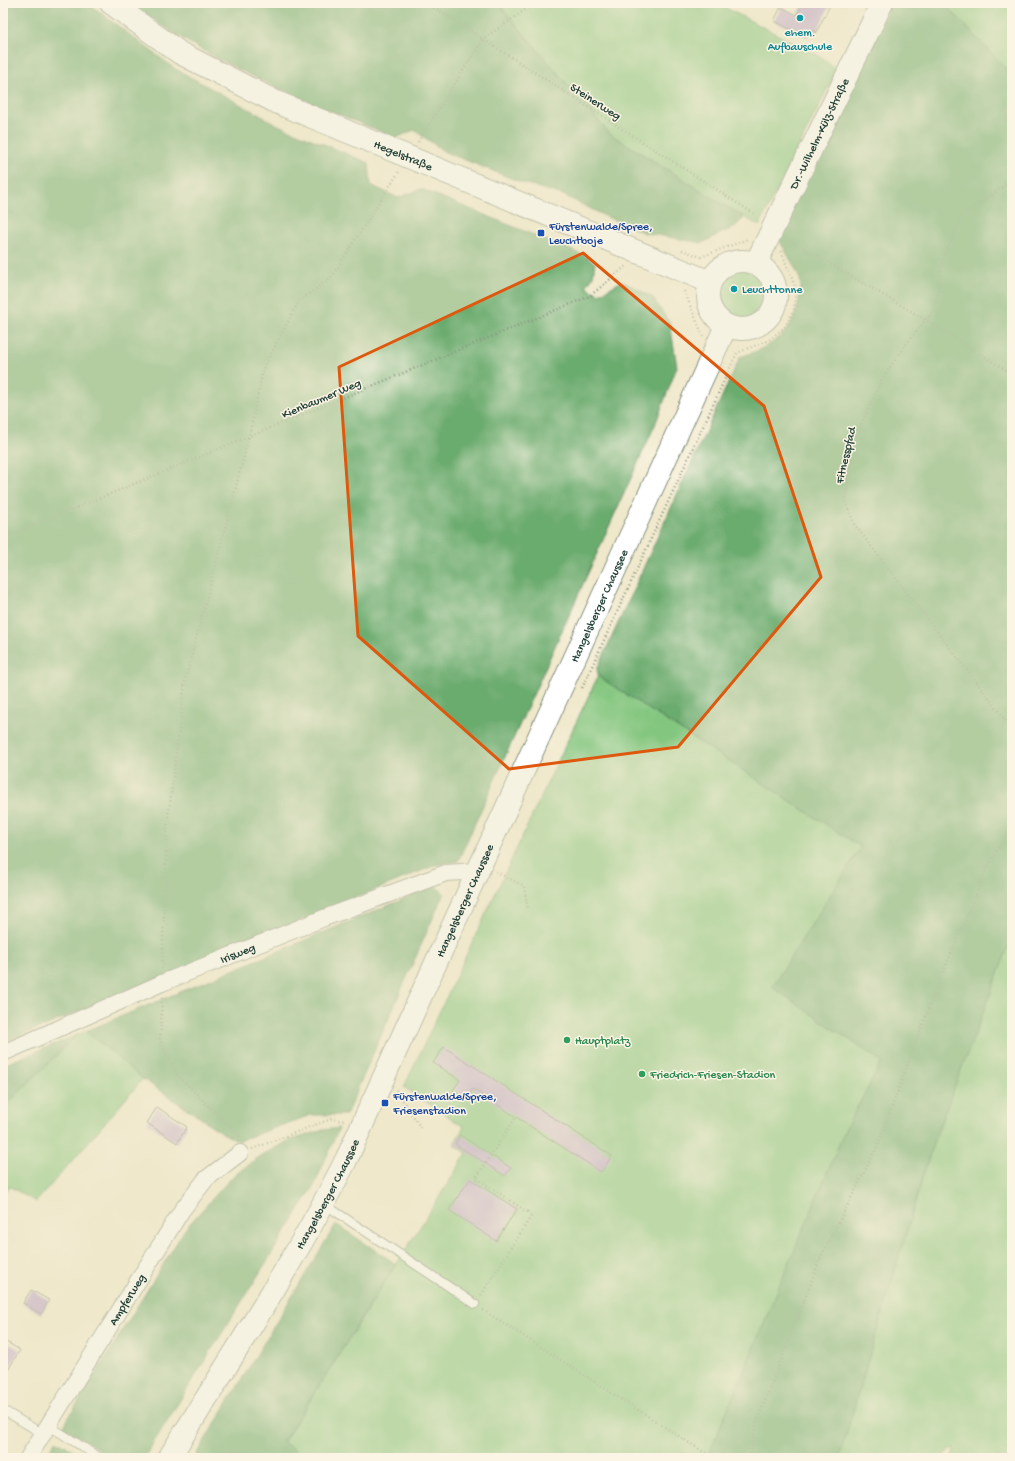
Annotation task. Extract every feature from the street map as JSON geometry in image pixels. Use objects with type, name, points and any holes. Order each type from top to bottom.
[{"type":"main road","name":"Hegelstraße","points":[[111,3],[180,53],[276,102],[408,158],[639,260],[710,282]]},
{"type":"main road","name":"Dr.-Wilhelm-Külz-Straße","points":[[756,263],[882,3]]},
{"type":"main road","points":[[737,260],[756,263],[768,272],[774,282],[776,294],[775,306],[769,316],[760,324],[750,329],[738,329],[722,335],[717,319],[711,311],[708,300],[710,282],[718,270],[727,263],[737,260]]},
{"type":"main road","name":"Hangelsberger Chaussee","points":[[169,1458],[324,1204],[363,1124],[722,335]]},
{"type":"street","name":"Irisweg","points":[[3,1053],[162,983],[324,918],[446,873],[477,871]]},
{"type":"street","name":"Ampferweg","points":[[28,1458],[182,1210],[206,1179],[246,1151]]},
{"type":"lane","points":[[324,1204],[475,1304]]},
{"type":"lane","points":[[3,1410],[100,1458]]},
{"type":"path","name":"Steinerweg","points":[[427,3],[756,215]]},
{"type":"path","points":[[363,1124],[331,1119],[246,1151],[178,1076],[160,1041],[167,826],[185,681],[249,437],[263,368],[299,301],[331,278],[484,39],[535,3]]},
{"type":"path","name":"Fitnesspfad","points":[[1012,180],[963,215],[943,258],[934,309],[909,340],[882,379],[857,434],[845,498],[854,524],[1004,718],[1012,732]]},
{"type":"path","points":[[682,290],[686,292],[704,338],[722,335],[737,353],[769,340],[785,327],[794,310],[796,290],[782,251],[769,236]]},
{"type":"path","points":[[681,250],[700,257],[751,238],[769,236],[926,320],[1012,374]]},
{"type":"path","name":"Kienbaumer Weg","points":[[3,538],[590,296],[628,264],[639,260]]},
{"type":"path","points":[[749,1458],[757,1422],[820,1259],[877,1147],[932,999],[987,868],[1012,825]]},
{"type":"path","points":[[477,871],[497,872],[524,886],[528,910]]},
{"type":"path","points":[[396,1090],[421,1128]]},
{"type":"path","points":[[516,1117],[476,1178],[532,1215],[475,1304],[713,1458]]},
{"type":"highlighted area","points":[[583,253],[764,406],[821,577],[678,747],[509,769],[358,636],[339,367]]},
{"type":"green space","points":[[3,3],[88,3],[174,68],[278,125],[369,163],[371,185],[398,198],[421,189],[583,255],[595,263],[593,276],[586,287],[599,294],[622,281],[652,297],[670,323],[677,367],[655,425],[458,861],[436,865],[3,1043]]},
{"type":"green space","points":[[131,3],[504,3],[503,10],[610,134],[744,218],[736,226],[702,243],[645,233],[609,218],[563,195],[523,183],[445,152],[414,130],[396,138],[293,95],[225,63],[161,25]]},
{"type":"green space","points":[[504,3],[716,3],[825,59],[837,70],[759,226],[610,134],[503,9]]},
{"type":"green space","points":[[891,3],[944,3],[1012,75],[1012,937],[933,1143],[839,1458],[707,1458],[846,1128],[882,1062],[772,987],[861,847],[598,676],[597,669],[740,357],[771,343],[786,330],[792,322],[799,299],[801,284],[795,268],[778,238]]},
{"type":"green space","points":[[944,3],[1012,3],[1012,75]]},
{"type":"green space","points":[[738,268],[748,268],[762,275],[769,289],[769,299],[762,313],[748,320],[738,320],[728,316],[721,309],[717,299],[717,289],[721,279],[728,272]]},
{"type":"green space","name":"Friedrich-Friesen-Stadion","points":[[598,676],[861,847],[772,987],[882,1062],[846,1128],[707,1458],[306,1458],[283,1443],[467,1153],[454,1144],[464,1127],[404,1087]]},
{"type":"green space","points":[[435,886],[444,893],[346,1115],[311,1115],[238,1141],[224,1134],[143,1079],[86,1031]]},
{"type":"green space","points":[[1012,937],[1012,1458],[953,1458],[954,1448],[940,1458],[839,1458],[933,1143]]},
{"type":"green space","points":[[86,1031],[143,1079],[36,1202],[9,1186],[3,1194],[3,1108],[77,1035]]},
{"type":"green space","points":[[77,1035],[3,1108],[3,1065]]},
{"type":"green space","points":[[339,1128],[314,1186],[144,1458],[112,1458],[63,1427],[185,1229],[232,1177],[258,1157],[288,1141],[323,1130]]},
{"type":"green space","points":[[336,1224],[396,1264],[283,1442],[306,1458],[194,1458]]},
{"type":"green space","points":[[56,1440],[86,1458],[45,1458]]},
{"type":"building","name":"ehem. Aufbauschule","points":[[803,3],[831,3],[816,33],[811,30],[807,37],[774,21],[781,7],[797,15]]},
{"type":"building","points":[[444,1047],[612,1156],[601,1172],[473,1089],[466,1099],[453,1090],[460,1080],[433,1063]]},
{"type":"building","points":[[157,1107],[187,1127],[177,1143],[147,1123]]},
{"type":"building","points":[[460,1135],[511,1168],[505,1176],[455,1144]]},
{"type":"building","points":[[470,1179],[517,1209],[496,1241],[449,1210]]},
{"type":"building","points":[[31,1290],[49,1300],[41,1314],[23,1303]]},
{"type":"building","points":[[3,1340],[20,1350],[3,1378]]},
{"type":"place","name":"ehem. Aufbauschule","points":[[800,18]]},
{"type":"place","name":"Fürstenwalde/Spree, Leuchtboje","points":[[541,233]]},
{"type":"place","name":"Leuchttonne","points":[[734,289]]},
{"type":"place","name":"Hauptplatz","points":[[567,1040]]},
{"type":"place","name":"Friedrich-Friesen-Stadion","points":[[642,1074]]},
{"type":"place","name":"Fürstenwalde/Spree, Friesenstadion","points":[[385,1103]]}]
